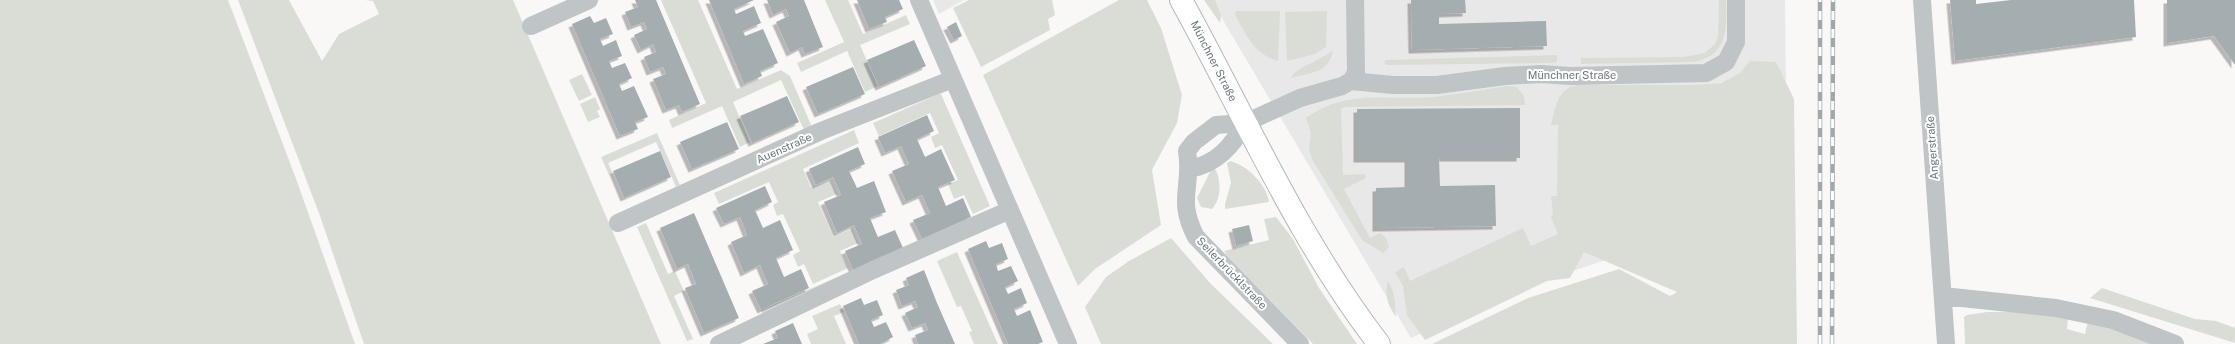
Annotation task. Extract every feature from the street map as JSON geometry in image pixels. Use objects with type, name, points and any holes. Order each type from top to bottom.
[{"type":"main road","name":"Münchner Straße","points":[[1181,0],[1222,74],[1245,123],[1289,205],[1344,294],[1379,344]]},
{"type":"street","points":[[531,26],[589,0]]},
{"type":"street","points":[[919,0],[1068,344]]},
{"type":"street","points":[[1351,81],[1356,73],[1355,0]]},
{"type":"street","name":"Münchner Straße","points":[[1245,123],[1293,101],[1342,86],[1351,81],[1393,85],[1424,85],[1541,74],[1571,76],[1706,73],[1726,62],[1736,42],[1736,0]]},
{"type":"street","name":"Angerstraße","points":[[1922,0],[1946,344]]},
{"type":"street","name":"Auenstraße","points":[[618,224],[821,131],[953,80]]},
{"type":"street","points":[[1190,169],[1201,167],[1225,152],[1230,147],[1245,123]]},
{"type":"street","name":"Seilerbrücklstraße","points":[[1245,123],[1216,125],[1202,134],[1187,151],[1190,169],[1184,200],[1187,220],[1196,237],[1300,344]]},
{"type":"street","points":[[719,344],[873,270],[1010,210]]},
{"type":"street","points":[[1943,296],[2056,308],[2113,320],[2175,344]]},
{"type":"shaded area","points":[[0,0],[228,0],[295,176],[355,344],[0,344]]},
{"type":"shaded area","points":[[238,0],[289,0],[322,61],[339,34],[379,14],[373,1],[365,0],[513,0],[661,344],[364,344],[320,216]]},
{"type":"shaded area","points":[[661,0],[698,0],[737,89],[781,70],[790,76],[812,127],[804,130],[781,80],[733,102],[750,142],[740,147],[722,106],[672,128],[669,120],[706,103]]},
{"type":"shaded area","points":[[825,0],[848,0],[863,34],[906,15],[910,24],[860,45],[878,86],[865,92],[847,51],[801,72],[797,63],[844,42]]},
{"type":"shaded area","points":[[933,0],[964,0],[939,14]]},
{"type":"shaded area","points":[[969,0],[1052,0],[1055,15],[1048,19],[1050,30],[981,67],[953,8]]},
{"type":"shaded area","points":[[1119,0],[1147,0],[1161,28],[1182,95],[1177,123],[1152,170],[1161,225],[1095,269],[1078,286],[983,75]]},
{"type":"shaded area","points":[[1204,0],[1215,0],[1221,15],[1220,23]]},
{"type":"shaded area","points":[[1211,0],[1785,0],[1788,289],[1627,253],[1513,291],[1411,338]]},
{"type":"shaded area","points":[[1719,0],[1726,0],[1726,21],[1723,40],[1713,54],[1705,59],[1693,62],[1581,64],[1581,58],[1684,57],[1705,53],[1715,44],[1718,37]]},
{"type":"shaded area","points":[[1236,11],[1280,11],[1278,61],[1263,54],[1257,49],[1243,30],[1235,15]]},
{"type":"shaded area","points":[[1327,11],[1326,47],[1315,54],[1287,61],[1285,12]]},
{"type":"shaded area","points":[[1333,50],[1328,64],[1323,68],[1312,73],[1291,78],[1293,74],[1303,67]]},
{"type":"shaded area","points":[[1557,55],[1557,61],[1554,63],[1387,65],[1384,63],[1386,60]]},
{"type":"shaded area","points":[[1750,61],[1776,62],[1794,99],[1797,344],[1432,344],[1528,298],[1619,269],[1670,296],[1677,292],[1584,252],[1570,278],[1547,281],[1425,340],[1407,315],[1403,286],[1395,272],[1404,267],[1410,281],[1523,228],[1531,246],[1558,234],[1551,217],[1553,214],[1551,196],[1557,196],[1558,125],[1551,125],[1558,99],[1566,90],[1578,85],[1696,85],[1722,83],[1740,73]]},
{"type":"shaded area","points":[[582,74],[592,95],[579,101],[569,80]]},
{"type":"shaded area","points":[[1507,86],[1517,87],[1524,96],[1525,105],[1344,107],[1341,109],[1343,175],[1365,174],[1366,178],[1344,189],[1370,238],[1380,233],[1386,238],[1389,247],[1383,253],[1362,240],[1313,161],[1309,149],[1311,133],[1306,118],[1322,109],[1352,99],[1434,97]]},
{"type":"shaded area","points":[[941,94],[990,206],[973,214],[964,195],[954,199],[948,184],[958,180],[942,145],[935,148],[931,137],[939,133],[930,113],[879,136],[873,123]]},
{"type":"shaded area","points":[[595,97],[600,109],[597,111],[600,117],[588,122],[580,104]]},
{"type":"shaded area","points":[[854,130],[859,143],[803,169],[811,188],[830,180],[837,194],[818,202],[833,237],[852,229],[858,243],[840,251],[848,268],[813,284],[804,264],[798,267],[793,255],[800,251],[783,214],[777,216],[773,205],[778,202],[769,182],[719,204],[714,193]]},
{"type":"shaded area","points":[[657,133],[680,185],[676,187],[656,142],[608,163],[613,174],[609,175],[601,157]]},
{"type":"shaded area","points":[[1230,161],[1243,167],[1255,177],[1264,189],[1269,202],[1225,209],[1231,183],[1227,163]]},
{"type":"shaded area","points":[[1215,168],[1220,189],[1218,200],[1212,209],[1201,207],[1197,198],[1210,172]]},
{"type":"shaded area","points":[[1276,217],[1293,239],[1319,288],[1357,344],[1313,344],[1228,257],[1224,251],[1269,240],[1264,219]]},
{"type":"shaded area","points":[[646,223],[668,274],[675,271],[684,291],[674,296],[693,339],[687,341],[637,227]]},
{"type":"shaded area","points":[[1171,238],[1211,284],[1273,344],[1101,344],[1085,307],[1106,277],[1129,261]]},
{"type":"shaded area","points":[[957,252],[998,344],[974,344],[969,332],[972,331],[961,306],[957,307],[937,261]]},
{"type":"shaded area","points":[[870,263],[763,316],[761,310]]},
{"type":"shaded area","points":[[1388,281],[1395,303],[1396,317],[1387,296],[1386,291]]},
{"type":"shaded area","points":[[2102,288],[2195,319],[2216,321],[2235,328],[2235,343],[2090,298]]},
{"type":"shaded area","points":[[840,304],[844,312],[834,316],[846,344],[811,344],[807,334],[818,329],[812,316]]},
{"type":"shaded area","points":[[1987,312],[2013,312],[2068,318],[2067,329],[2085,334],[2088,321],[2117,327],[2154,344],[1965,344],[1964,317],[1967,315]]},
{"type":"building","points":[[635,0],[656,0],[700,104],[682,112],[679,105],[666,110],[653,79],[666,74],[663,67],[650,72],[644,57],[656,52],[653,44],[641,50],[634,35],[647,29],[644,22],[631,27],[625,12],[638,7]]},
{"type":"building","points":[[709,0],[754,0],[734,9],[736,14],[754,6],[761,23],[743,31],[745,36],[763,29],[778,63],[760,71],[762,76],[744,84]]},
{"type":"building","points":[[767,0],[804,0],[823,47],[805,54],[802,47],[790,53],[776,22],[789,16],[786,9],[773,15]]},
{"type":"building","points":[[857,0],[899,0],[903,9],[885,17],[887,22],[869,29]]},
{"type":"building","points":[[1411,0],[1465,0],[1466,13],[1439,14],[1439,24],[1546,21],[1547,46],[1412,50]]},
{"type":"building","points":[[1950,0],[1976,0],[1976,4],[2011,0],[2134,0],[2136,37],[1955,61]]},
{"type":"building","points":[[2167,0],[2235,0],[2235,65],[2214,36],[2167,43]]},
{"type":"building","points":[[590,16],[594,23],[606,18],[613,34],[600,39],[603,46],[616,40],[622,56],[609,61],[612,68],[625,63],[632,78],[619,84],[622,91],[634,86],[648,117],[635,122],[638,129],[620,136],[572,24]]},
{"type":"building","points":[[956,22],[962,36],[954,40],[947,27]]},
{"type":"building","points":[[914,40],[926,66],[879,87],[867,60]]},
{"type":"building","points":[[853,67],[865,94],[818,114],[806,87]]},
{"type":"building","points":[[787,96],[799,122],[752,143],[740,116]]},
{"type":"building","points":[[1520,108],[1520,158],[1439,158],[1440,186],[1495,185],[1496,226],[1376,228],[1376,188],[1408,187],[1408,159],[1357,159],[1357,109]]},
{"type":"building","points":[[927,115],[934,131],[917,139],[925,157],[941,149],[955,180],[938,187],[946,206],[963,198],[971,217],[922,239],[913,220],[930,213],[922,195],[906,202],[892,171],[909,164],[901,146],[885,153],[878,137]]},
{"type":"building","points":[[727,122],[739,149],[692,169],[680,142]]},
{"type":"building","points":[[858,147],[865,164],[849,171],[857,188],[874,181],[886,212],[870,218],[877,235],[878,237],[895,230],[903,248],[853,270],[845,251],[862,244],[854,225],[837,233],[824,202],[841,195],[833,177],[816,185],[809,169]]},
{"type":"building","points":[[660,151],[671,177],[624,198],[613,171]]},
{"type":"building","points":[[765,186],[772,202],[755,210],[763,228],[780,220],[793,250],[776,258],[784,277],[801,269],[809,288],[761,310],[752,291],[768,284],[760,265],[744,273],[731,242],[747,235],[740,217],[724,224],[716,208]]},
{"type":"building","points":[[694,213],[739,318],[704,333],[685,288],[696,284],[688,264],[677,269],[660,228]]},
{"type":"building","points":[[1249,225],[1253,241],[1236,246],[1232,229]]},
{"type":"building","points":[[986,241],[989,248],[1002,243],[1008,259],[996,264],[998,271],[1011,266],[1018,281],[1005,287],[1008,294],[1021,288],[1027,303],[1014,309],[1017,316],[1030,310],[1043,342],[1038,344],[1008,344],[968,249]]},
{"type":"building","points":[[924,270],[955,344],[918,344],[915,335],[928,330],[925,323],[912,328],[905,313],[918,307],[915,301],[902,306],[896,290],[909,285],[906,278]]},
{"type":"building","points":[[861,298],[864,305],[877,300],[883,315],[871,320],[874,327],[886,322],[893,337],[880,344],[859,344],[843,306]]},
{"type":"building","points":[[793,323],[802,344],[763,344],[778,338],[775,331]]},
{"type":"railway","points":[[1820,0],[1820,344]]},
{"type":"railway","points":[[1832,344],[1833,0]]}]
